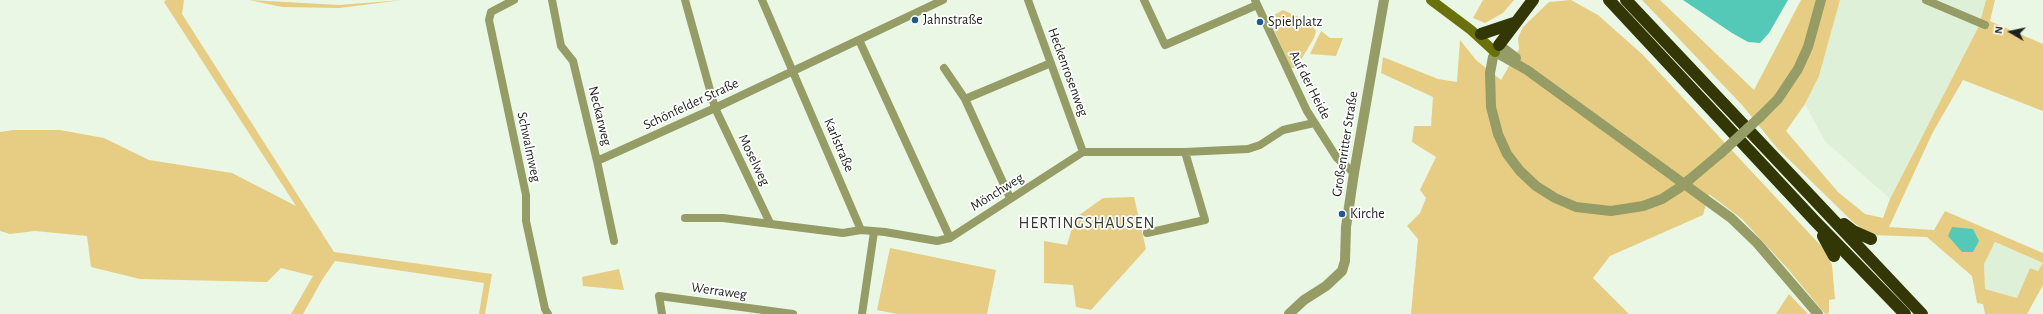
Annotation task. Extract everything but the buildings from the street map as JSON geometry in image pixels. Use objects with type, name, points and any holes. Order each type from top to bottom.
[{"type":"highway","points":[[1599,0],[1626,18]]},
{"type":"highway","points":[[1609,0],[1815,221],[1905,314]]},
{"type":"highway","points":[[1626,0],[1922,314]]},
{"type":"highway","points":[[1497,48],[1514,23],[1534,1]]},
{"type":"highway","points":[[1476,32],[1514,23]]},
{"type":"highway","points":[[1796,182],[1853,231],[1870,239]]},
{"type":"highway","points":[[1815,221],[1834,256]]},
{"type":"main road","points":[[1430,0],[1497,48]]},
{"type":"street","name":"Schwalmweg","points":[[514,0],[491,12],[489,20],[526,195],[526,221],[545,309],[548,314]]},
{"type":"street","name":"Neckarweg","points":[[552,0],[561,46],[573,61],[614,241]]},
{"type":"street","name":"Moselweg","points":[[685,0],[715,108],[770,223]]},
{"type":"street","points":[[762,0],[794,70]]},
{"type":"street","name":"Schönfelder Straße","points":[[597,161],[715,108],[943,0]]},
{"type":"street","name":"Heckenrosenweg","points":[[1028,0],[1083,152]]},
{"type":"street","points":[[1144,0],[1165,45],[1256,2]]},
{"type":"street","name":"Großenritter Straße","points":[[1289,314],[1304,300],[1326,286],[1342,271],[1345,261],[1346,227],[1354,173],[1384,0]]},
{"type":"street","points":[[1818,314],[1757,243],[1731,218],[1527,70],[1497,48],[1490,73],[1489,89],[1495,125],[1502,144],[1514,163],[1536,186],[1555,198],[1576,207],[1611,211],[1643,206],[1662,199],[1679,188],[1690,180],[1760,117],[1782,95],[1798,69],[1808,47],[1821,0]]},
{"type":"street","points":[[1926,0],[1985,25]]},
{"type":"street","name":"Auf der Heide","points":[[1256,2],[1289,75],[1314,123],[1337,158],[1354,173]]},
{"type":"street","points":[[860,40],[950,238]]},
{"type":"street","points":[[965,99],[1051,63]]},
{"type":"street","points":[[944,68],[965,99],[1010,198]]},
{"type":"street","name":"Karlstraße","points":[[794,70],[861,230]]},
{"type":"street","points":[[1083,152],[1185,152],[1248,149],[1260,145],[1283,130],[1314,123]]},
{"type":"street","name":"Mönchweg","points":[[685,218],[723,218],[843,233],[861,230],[885,232],[937,241],[950,238],[1083,152]]},
{"type":"street","points":[[1147,233],[1204,220],[1185,152]]},
{"type":"street","points":[[862,314],[874,232]]},
{"type":"street","name":"Werraweg","points":[[662,314],[659,296],[793,314]]},
{"type":"shaded area","points":[[166,0],[184,0],[182,14],[334,252],[492,274],[485,314],[479,314],[484,283],[335,261],[322,280],[303,314],[291,314],[313,276],[281,268],[267,282],[140,279],[91,267],[87,236],[35,231],[10,234],[0,231],[0,132],[13,130],[60,130],[104,138],[149,160],[232,173],[296,206],[164,2]]},
{"type":"shaded area","points":[[249,0],[339,5],[403,0],[339,8],[282,7]]},
{"type":"shaded area","points":[[1483,0],[1514,0],[1503,13],[1485,23],[1473,18]]},
{"type":"shaded area","points":[[1571,0],[1598,15],[1642,54],[1823,248],[1832,265],[1835,299],[1829,300],[1829,313],[1825,314],[1788,269],[1742,219],[1709,194],[1703,215],[1610,256],[1593,278],[1629,314],[1411,314],[1418,239],[1407,226],[1420,213],[1426,198],[1420,190],[1436,157],[1412,142],[1414,126],[1431,126],[1433,97],[1381,73],[1383,57],[1438,79],[1457,82],[1460,40],[1476,60],[1501,80],[1519,49],[1518,38],[1523,27],[1549,2]]},
{"type":"shaded area","points":[[1642,0],[1660,0],[1754,90],[1801,0],[1840,0],[1819,76],[1805,104],[1786,131],[1838,192],[1865,214],[1883,218],[1890,199],[1979,26],[1986,0],[1995,0],[1990,21],[2043,44],[2043,111],[1963,80],[1933,132],[1889,227],[1934,230],[1945,211],[2043,253],[2043,263],[2043,285],[2027,314],[1985,314],[1983,304],[1977,303],[1972,276],[1927,237],[1872,235],[1854,223],[1777,148],[1742,105]],"holes":[[[1995,242],[2043,263],[2038,271],[2030,268],[2017,298],[1985,289],[1984,264]]]},
{"type":"shaded area","points":[[1840,0],[1986,0],[1979,26],[1890,199],[1825,141],[1805,104],[1819,76]]},
{"type":"shaded area","points":[[1283,10],[1308,21],[1316,31],[1314,38],[1296,68],[1291,68],[1271,23],[1277,20],[1274,15]]},
{"type":"shaded area","points":[[1321,31],[1330,38],[1343,38],[1336,56],[1310,54]]},
{"type":"shaded area","points":[[1134,197],[1146,249],[1091,310],[1076,307],[1073,285],[1044,283],[1044,241],[1067,245],[1075,218],[1103,198]]},
{"type":"shaded area","points":[[1995,242],[2043,263],[2038,271],[2030,268],[2017,298],[1985,289],[1984,264]]},
{"type":"shaded area","points":[[890,248],[996,270],[987,314],[897,314],[877,310]]},
{"type":"shaded area","points":[[619,269],[624,290],[583,286],[582,277]]},
{"type":"shaded area","points":[[1789,294],[1808,314],[1776,314]]},
{"type":"water","points":[[1683,0],[1788,0],[1769,33],[1760,43],[1748,42]]},
{"type":"water","points":[[1952,227],[1973,229],[1979,241],[1973,252],[1962,252],[1948,236]]},
{"type":"place","name":"Jahnstraße","points":[[915,20]]},
{"type":"place","name":"Spielplatz","points":[[1260,22]]},
{"type":"place","name":"Kirche","points":[[1342,214]]},
{"type":"district","name":"HERTINGSHAUSEN","points":[[1087,223]]}]
